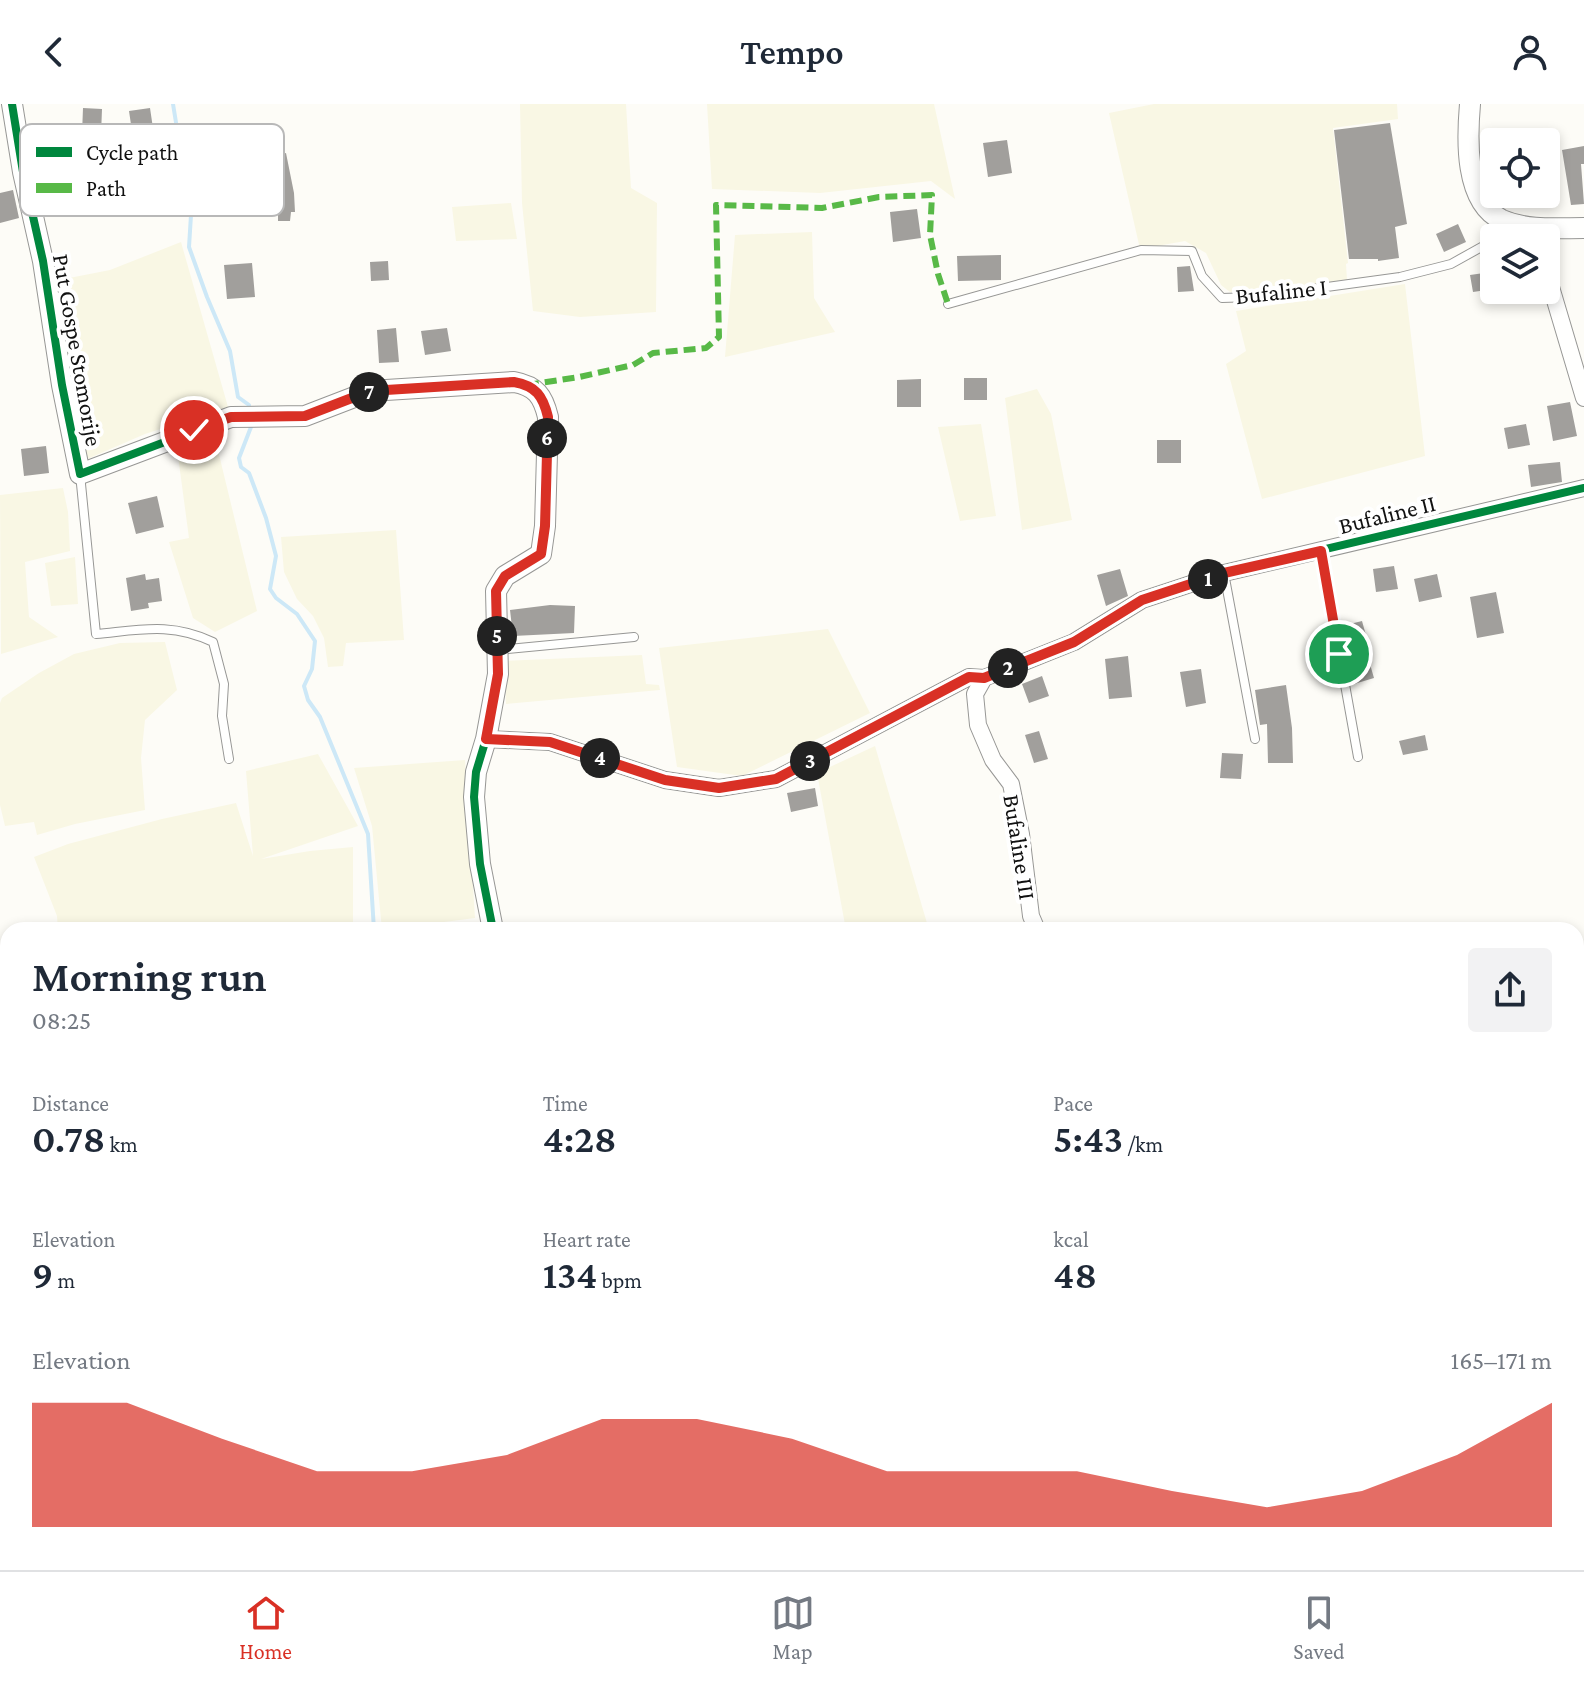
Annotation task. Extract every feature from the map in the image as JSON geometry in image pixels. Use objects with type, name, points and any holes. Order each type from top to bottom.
[{"type":"street","name":"Put Gospe Stomorije","points":[[12,104],[20,153]]},
{"type":"street","points":[[1470,104],[1467,142],[1473,179],[1495,224]]},
{"type":"street","name":"Put Gospe Stomorije","points":[[33,216],[80,474],[231,417],[305,416],[370,391],[514,382],[535,390],[544,401],[548,417],[545,526],[541,554],[505,576],[496,591],[498,674],[486,739],[476,772],[474,797],[480,864],[491,922]]},
{"type":"street","points":[[1560,229],[1584,228]]},
{"type":"street","points":[[1556,304],[1583,388]]},
{"type":"street","name":"Bufaline II","points":[[486,739],[550,742],[665,780],[719,788],[776,779],[969,677],[984,678],[1074,642],[1142,600],[1224,573],[1584,488]]},
{"type":"street","name":"Bufaline III","points":[[984,678],[975,694],[978,725],[993,760],[1011,784],[1034,922]]},
{"type":"lane","name":"Bufaline I","points":[[948,304],[1141,250],[1192,251],[1202,276],[1222,298],[1253,297],[1400,277],[1451,264],[1480,246]]},
{"type":"lane","points":[[80,474],[96,634],[167,629],[190,631],[213,642],[224,684],[222,716],[229,759]]},
{"type":"lane","points":[[1321,551],[1358,757]]},
{"type":"lane","points":[[1224,573],[1255,739]]},
{"type":"lane","points":[[497,650],[634,637]]},
{"type":"shaded area","points":[[520,104],[626,104],[631,188],[657,203],[656,312],[580,317],[533,311],[522,203]]},
{"type":"shaded area","points":[[707,104],[934,104],[955,199],[931,181],[820,193],[712,189]]},
{"type":"shaded area","points":[[1154,104],[1397,104],[1398,119],[1333,128],[1348,263],[1347,280],[1255,293],[1230,292],[1221,285],[1206,253],[1185,241],[1140,249],[1109,113]]},
{"type":"shaded area","points":[[511,203],[517,239],[456,241],[452,207]]},
{"type":"shaded area","points":[[812,232],[814,298],[835,332],[725,357],[735,235]]},
{"type":"shaded area","points":[[181,242],[228,407],[145,434],[78,463],[60,353],[76,349],[59,280],[110,270]]},
{"type":"shaded area","points":[[1405,284],[1425,456],[1262,499],[1226,364],[1246,351],[1236,311]]},
{"type":"shaded area","points":[[1037,389],[1051,414],[1072,520],[1022,530],[1005,398]]},
{"type":"shaded area","points":[[981,424],[996,516],[960,521],[938,427]]},
{"type":"shaded area","points":[[214,434],[257,611],[215,632],[193,618],[169,542],[189,538],[178,456]]},
{"type":"shaded area","points":[[63,488],[70,551],[25,562],[29,617],[58,637],[1,654],[0,495]]},
{"type":"shaded area","points":[[396,530],[404,640],[346,643],[343,666],[328,667],[324,638],[313,616],[297,599],[284,572],[281,537]]},
{"type":"shaded area","points":[[75,557],[78,604],[51,606],[45,563]]},
{"type":"shaded area","points":[[828,629],[870,713],[742,776],[677,767],[659,648]]},
{"type":"shaded area","points":[[165,642],[177,690],[145,720],[141,758],[145,810],[37,835],[34,822],[5,826],[0,805],[2,698],[74,654],[120,643]]},
{"type":"shaded area","points":[[642,655],[646,684],[659,685],[660,690],[506,704],[504,661]]},
{"type":"shaded area","points":[[875,746],[927,922],[845,922],[817,773]]},
{"type":"shaded area","points":[[318,754],[358,826],[261,859],[353,847],[353,922],[57,922],[34,857],[68,844],[236,803],[253,856],[246,771]]},
{"type":"shaded area","points":[[465,760],[475,918],[444,922],[381,922],[372,826],[354,768]]},
{"type":"building","points":[[83,108],[102,109],[101,124],[82,124]]},
{"type":"building","points":[[150,108],[152,124],[131,124],[129,111]]},
{"type":"building","points":[[1390,123],[1407,224],[1395,227],[1399,258],[1378,261],[1349,259],[1334,130]]},
{"type":"building","points":[[1007,140],[1012,173],[988,177],[983,143]]},
{"type":"building","points":[[1584,146],[1584,164],[1581,164],[1584,204],[1571,205],[1562,150]]},
{"type":"building","points":[[284,153],[294,193],[295,212],[291,212],[290,221],[278,221],[278,216],[284,216]]},
{"type":"building","points":[[13,190],[19,218],[0,223],[0,193]]},
{"type":"building","points":[[917,209],[921,238],[893,242],[890,212]]},
{"type":"building","points":[[1458,224],[1466,242],[1444,252],[1436,234]]},
{"type":"building","points":[[1001,255],[1001,280],[958,281],[957,256]]},
{"type":"building","points":[[388,261],[389,280],[371,281],[370,262]]},
{"type":"building","points":[[252,263],[255,297],[227,299],[224,265]]},
{"type":"building","points":[[1190,266],[1194,291],[1178,292],[1177,267]]},
{"type":"building","points":[[1480,274],[1480,291],[1473,292],[1470,275]]},
{"type":"building","points":[[396,328],[399,362],[379,363],[377,330]]},
{"type":"building","points":[[447,328],[451,351],[425,355],[421,331]]},
{"type":"building","points":[[964,378],[987,378],[987,400],[964,400]]},
{"type":"building","points":[[921,379],[921,407],[897,407],[897,380]]},
{"type":"building","points":[[1570,402],[1577,436],[1553,441],[1547,406]]},
{"type":"building","points":[[1526,424],[1530,445],[1508,449],[1504,428]]},
{"type":"building","points":[[1157,440],[1181,440],[1181,463],[1157,463]]},
{"type":"building","points":[[46,446],[49,473],[24,476],[21,449]]},
{"type":"building","points":[[1560,462],[1562,482],[1531,487],[1528,465]]},
{"type":"building","points":[[157,496],[164,527],[136,534],[128,503]]},
{"type":"building","points":[[1394,566],[1398,589],[1376,592],[1373,569]]},
{"type":"building","points":[[1120,569],[1128,596],[1106,606],[1097,575]]},
{"type":"building","points":[[145,574],[146,580],[159,578],[162,601],[148,603],[149,608],[131,611],[126,578]]},
{"type":"building","points":[[1437,574],[1442,597],[1419,602],[1414,579]]},
{"type":"building","points":[[1496,592],[1504,633],[1477,638],[1470,597]]},
{"type":"building","points":[[550,605],[575,606],[574,633],[513,636],[510,610]]},
{"type":"building","points":[[1362,621],[1369,646],[1365,647],[1374,678],[1354,684],[1342,626]]},
{"type":"building","points":[[1128,656],[1132,697],[1109,699],[1105,659]]},
{"type":"building","points":[[1201,669],[1206,703],[1186,707],[1180,672]]},
{"type":"building","points":[[1042,676],[1049,696],[1029,703],[1022,684]]},
{"type":"building","points":[[1286,685],[1293,763],[1268,763],[1267,724],[1260,725],[1255,690]]},
{"type":"building","points":[[1039,731],[1048,759],[1034,763],[1025,735]]},
{"type":"building","points":[[1425,735],[1428,750],[1403,755],[1399,741]]},
{"type":"building","points":[[1222,753],[1243,754],[1241,779],[1220,778]]},
{"type":"building","points":[[815,788],[818,806],[791,812],[787,793]]},
{"type":"waterway","points":[[173,104],[176,124]]},
{"type":"waterway","points":[[191,216],[189,247],[230,351],[238,397],[249,405]]},
{"type":"waterway","points":[[251,427],[239,458],[241,467],[249,473],[266,518],[276,556],[270,589],[276,598],[297,614],[315,641],[312,669],[304,686],[368,834],[374,922]]},
{"type":"marked path","points":[[527,385],[633,365],[653,353],[706,348],[719,337],[716,205],[822,208],[879,197],[932,195],[930,235],[948,304]]},
{"type":"cycle path","points":[[12,104],[20,153]]},
{"type":"cycle path","points":[[33,216],[80,474],[231,417],[305,416],[370,391],[514,382],[528,386],[541,398],[548,417],[545,526],[541,554],[505,576],[496,591],[498,674],[486,739],[476,772],[474,797],[480,864],[491,922]]},
{"type":"cycle path","points":[[486,739],[550,742],[665,780],[719,788],[776,779],[969,677],[984,678],[1074,642],[1142,600],[1224,573],[1584,488]]},
{"type":"route","points":[[194,430],[231,417],[305,416],[370,391],[514,382],[535,390],[544,401],[548,417],[545,526],[541,554],[505,576],[496,591],[498,674],[486,739],[550,742],[665,780],[719,788],[776,779],[969,677],[984,678],[1074,642],[1142,600],[1224,573],[1321,551],[1339,654]]}]
